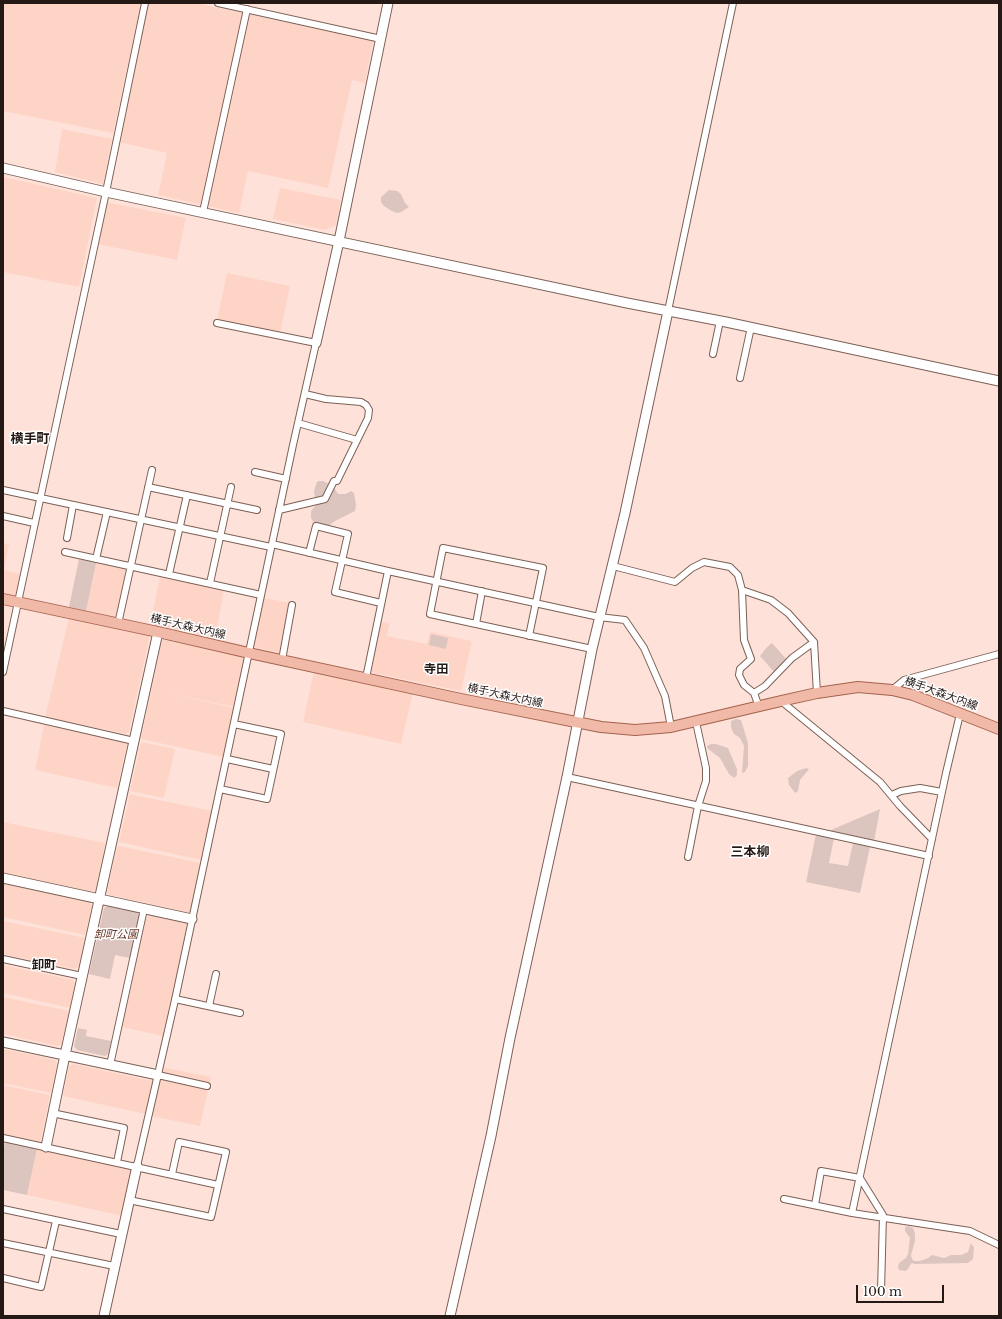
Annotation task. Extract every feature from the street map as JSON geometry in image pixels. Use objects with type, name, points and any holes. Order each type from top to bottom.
[{"type":"main road","name":"横手大森大内線","points":[[3,599],[577,723],[635,730],[672,727],[817,693],[858,687],[892,690],[913,695],[999,729]]},
{"type":"street","points":[[3,672],[145,3]]},
{"type":"street","points":[[218,3],[381,39]]},
{"type":"street","points":[[104,1316],[227,759],[304,394],[339,241],[388,3]]},
{"type":"street","points":[[450,1316],[491,1136],[510,1038],[567,778],[592,650],[613,566],[733,3]]},
{"type":"street","points":[[203,212],[246,9]]},
{"type":"street","points":[[3,168],[106,192],[999,381]]},
{"type":"street","points":[[713,354],[720,321]]},
{"type":"street","points":[[217,323],[316,343]]},
{"type":"street","points":[[740,378],[751,328]]},
{"type":"street","points":[[279,510],[325,498],[334,481],[337,481],[368,418],[369,410],[366,405],[361,402],[333,400],[304,394]]},
{"type":"street","points":[[298,424],[357,440]]},
{"type":"street","points":[[118,624],[152,470]]},
{"type":"street","points":[[255,472],[286,479]]},
{"type":"street","points":[[148,487],[257,510]]},
{"type":"street","points":[[210,583],[231,487]]},
{"type":"street","points":[[3,490],[180,528],[342,560],[600,617],[625,620],[640,643],[665,696],[672,727]]},
{"type":"street","points":[[169,574],[187,495]]},
{"type":"street","points":[[67,538],[73,505]]},
{"type":"street","points":[[96,559],[107,512]]},
{"type":"street","points":[[3,516],[34,523]]},
{"type":"street","points":[[309,553],[316,526],[348,534],[335,592],[381,603]]},
{"type":"street","points":[[529,636],[543,568],[444,548],[430,614],[476,624],[529,636],[592,650]]},
{"type":"street","points":[[65,552],[262,595]]},
{"type":"street","points":[[613,566],[675,582],[692,568],[704,562],[730,566],[738,575],[742,590],[744,640],[751,659],[740,669],[738,675],[744,684],[754,693],[759,707]]},
{"type":"street","points":[[366,678],[388,571]]},
{"type":"street","points":[[742,590],[771,600],[788,613],[814,642],[817,693]]},
{"type":"street","points":[[476,624],[482,591]]},
{"type":"street","points":[[282,660],[292,605]]},
{"type":"street","points":[[46,1147],[158,632]]},
{"type":"street","points":[[754,693],[764,686],[792,658],[814,642]]},
{"type":"street","points":[[892,690],[904,680],[999,654]]},
{"type":"street","points":[[781,701],[880,782],[900,806],[932,839]]},
{"type":"street","points":[[3,711],[134,741]]},
{"type":"street","points":[[852,1213],[960,714]]},
{"type":"street","points":[[688,857],[698,806],[706,781],[706,768],[696,722]]},
{"type":"street","points":[[220,789],[267,798],[280,734],[234,724]]},
{"type":"street","points":[[227,759],[273,769]]},
{"type":"street","points":[[567,778],[929,856]]},
{"type":"street","points":[[892,795],[901,791],[920,788],[942,792]]},
{"type":"street","points":[[3,878],[192,919]]},
{"type":"street","points":[[110,1065],[144,909]]},
{"type":"street","points":[[3,958],[82,976]]},
{"type":"street","points":[[210,1006],[216,974]]},
{"type":"street","points":[[175,999],[240,1013]]},
{"type":"street","points":[[3,1042],[207,1086]]},
{"type":"street","points":[[52,1114],[124,1128],[117,1162]]},
{"type":"street","points":[[3,1138],[137,1166],[218,1185]]},
{"type":"street","points":[[130,1200],[211,1217],[226,1152],[179,1142],[172,1174]]},
{"type":"street","points":[[815,1205],[821,1171],[860,1178],[883,1215],[881,1291]]},
{"type":"street","points":[[784,1199],[852,1213],[970,1231],[999,1245]]},
{"type":"street","points":[[3,1209],[122,1234]]},
{"type":"street","points":[[3,1278],[41,1287],[56,1221]]},
{"type":"street","points":[[3,1243],[114,1266]]},
{"type":"shaded area","points":[[3,3],[141,3],[113,133],[3,111]]},
{"type":"shaded area","points":[[148,3],[195,3],[373,41],[365,83],[352,80],[328,188],[248,171],[239,213],[158,195],[167,153],[118,142]]},
{"type":"shaded area","points":[[62,129],[112,139],[103,184],[55,172]]},
{"type":"shaded area","points":[[3,177],[97,198],[79,287],[3,272]]},
{"type":"shaded area","points":[[280,188],[341,200],[336,225],[325,230],[273,219]]},
{"type":"shaded area","points":[[106,202],[186,218],[177,260],[97,244]]},
{"type":"shaded area","points":[[227,273],[290,286],[280,333],[217,319]]},
{"type":"shaded area","points":[[3,543],[9,544],[4,570],[20,574],[15,596],[3,593]]},
{"type":"shaded area","points":[[96,563],[127,569],[117,615],[115,617],[86,611]]},
{"type":"shaded area","points":[[160,577],[224,590],[215,638],[150,625]]},
{"type":"shaded area","points":[[264,598],[291,603],[281,653],[254,647]]},
{"type":"shaded area","points":[[69,618],[150,635],[129,732],[126,734],[45,717]]},
{"type":"shaded area","points":[[379,621],[390,623],[387,636],[427,644],[430,632],[472,641],[461,691],[369,672]]},
{"type":"shaded area","points":[[164,639],[244,656],[246,658],[235,707],[167,693],[234,708],[224,757],[141,739],[162,640]]},
{"type":"shaded area","points":[[314,671],[413,692],[401,744],[303,722]]},
{"type":"shaded area","points":[[44,725],[124,741],[127,744],[117,788],[35,770]]},
{"type":"shaded area","points":[[141,742],[175,749],[164,798],[130,791]]},
{"type":"shaded area","points":[[130,794],[212,811],[201,860],[119,842]]},
{"type":"shaded area","points":[[3,822],[105,843],[96,889],[92,892],[3,873]]},
{"type":"shaded area","points":[[119,846],[201,863],[191,913],[110,895],[107,892],[117,847]]},
{"type":"shaded area","points":[[3,883],[89,902],[92,906],[85,935],[3,917]]},
{"type":"shaded area","points":[[150,915],[186,923],[188,925],[163,1036],[122,1027],[146,918]]},
{"type":"shaded area","points":[[3,921],[85,938],[79,967],[75,969],[3,954]]},
{"type":"shaded area","points":[[3,965],[73,980],[75,984],[70,1008],[3,993]]},
{"type":"shaded area","points":[[3,997],[69,1011],[62,1044],[58,1046],[3,1034]]},
{"type":"shaded area","points":[[3,1049],[55,1060],[57,1064],[51,1093],[3,1083]]},
{"type":"shaded area","points":[[73,1064],[153,1081],[146,1114],[63,1096],[69,1067]]},
{"type":"shaded area","points":[[162,1067],[211,1077],[200,1126],[151,1116]]},
{"type":"shaded area","points":[[3,1085],[50,1095],[41,1139],[39,1142],[3,1134]]},
{"type":"shaded area","points":[[37,1149],[130,1169],[132,1174],[123,1216],[27,1195]]},
{"type":"green space","points":[[389,190],[397,191],[401,194],[405,203],[409,207],[397,213],[384,206],[381,202],[381,197]]},
{"type":"green space","points":[[323,481],[333,486],[338,494],[346,494],[351,491],[354,493],[356,505],[355,511],[335,521],[327,527],[314,523],[311,518],[311,511],[316,505],[314,491],[317,482]]},
{"type":"green space","points":[[79,559],[96,563],[86,611],[69,607]]},
{"type":"green space","points":[[431,634],[448,638],[446,649],[429,645]]},
{"type":"green space","points":[[772,643],[787,660],[775,673],[760,656]]},
{"type":"green space","points":[[736,719],[741,720],[748,743],[748,766],[745,772],[742,773],[744,746],[740,738],[734,734],[731,726],[731,721]]},
{"type":"green space","points":[[711,744],[728,748],[737,769],[737,775],[734,778],[729,774],[720,758],[707,748],[707,746]]},
{"type":"green space","points":[[806,768],[809,769],[800,780],[798,791],[795,793],[789,785],[788,778],[797,771]]},
{"type":"green space","points":[[880,809],[874,842],[830,832],[831,830]]},
{"type":"green space","points":[[816,834],[834,838],[829,863],[848,866],[853,843],[870,847],[860,893],[806,882]]},
{"type":"green space","name":"卸町公園","points":[[108,906],[137,912],[139,915],[130,958],[115,955],[110,979],[89,974],[104,908]]},
{"type":"green space","points":[[78,1028],[87,1030],[86,1036],[111,1041],[108,1054],[105,1056],[77,1050],[74,1046]]},
{"type":"green space","points":[[5,1142],[37,1149],[27,1195],[3,1190],[3,1154]]},
{"type":"green space","points":[[908,1226],[913,1228],[915,1234],[915,1241],[911,1255],[914,1261],[920,1261],[932,1255],[944,1258],[951,1255],[961,1255],[968,1252],[971,1243],[974,1248],[973,1259],[968,1263],[912,1263],[906,1271],[899,1270],[899,1263],[906,1258],[908,1254],[910,1238],[905,1231],[905,1227]]},
{"type":"district","name":"横手町","points":[[30,439]]},
{"type":"district","name":"寺田","points":[[436,670]]},
{"type":"district","name":"三本柳","points":[[750,852]]},
{"type":"district","name":"卸町","points":[[44,966]]}]
